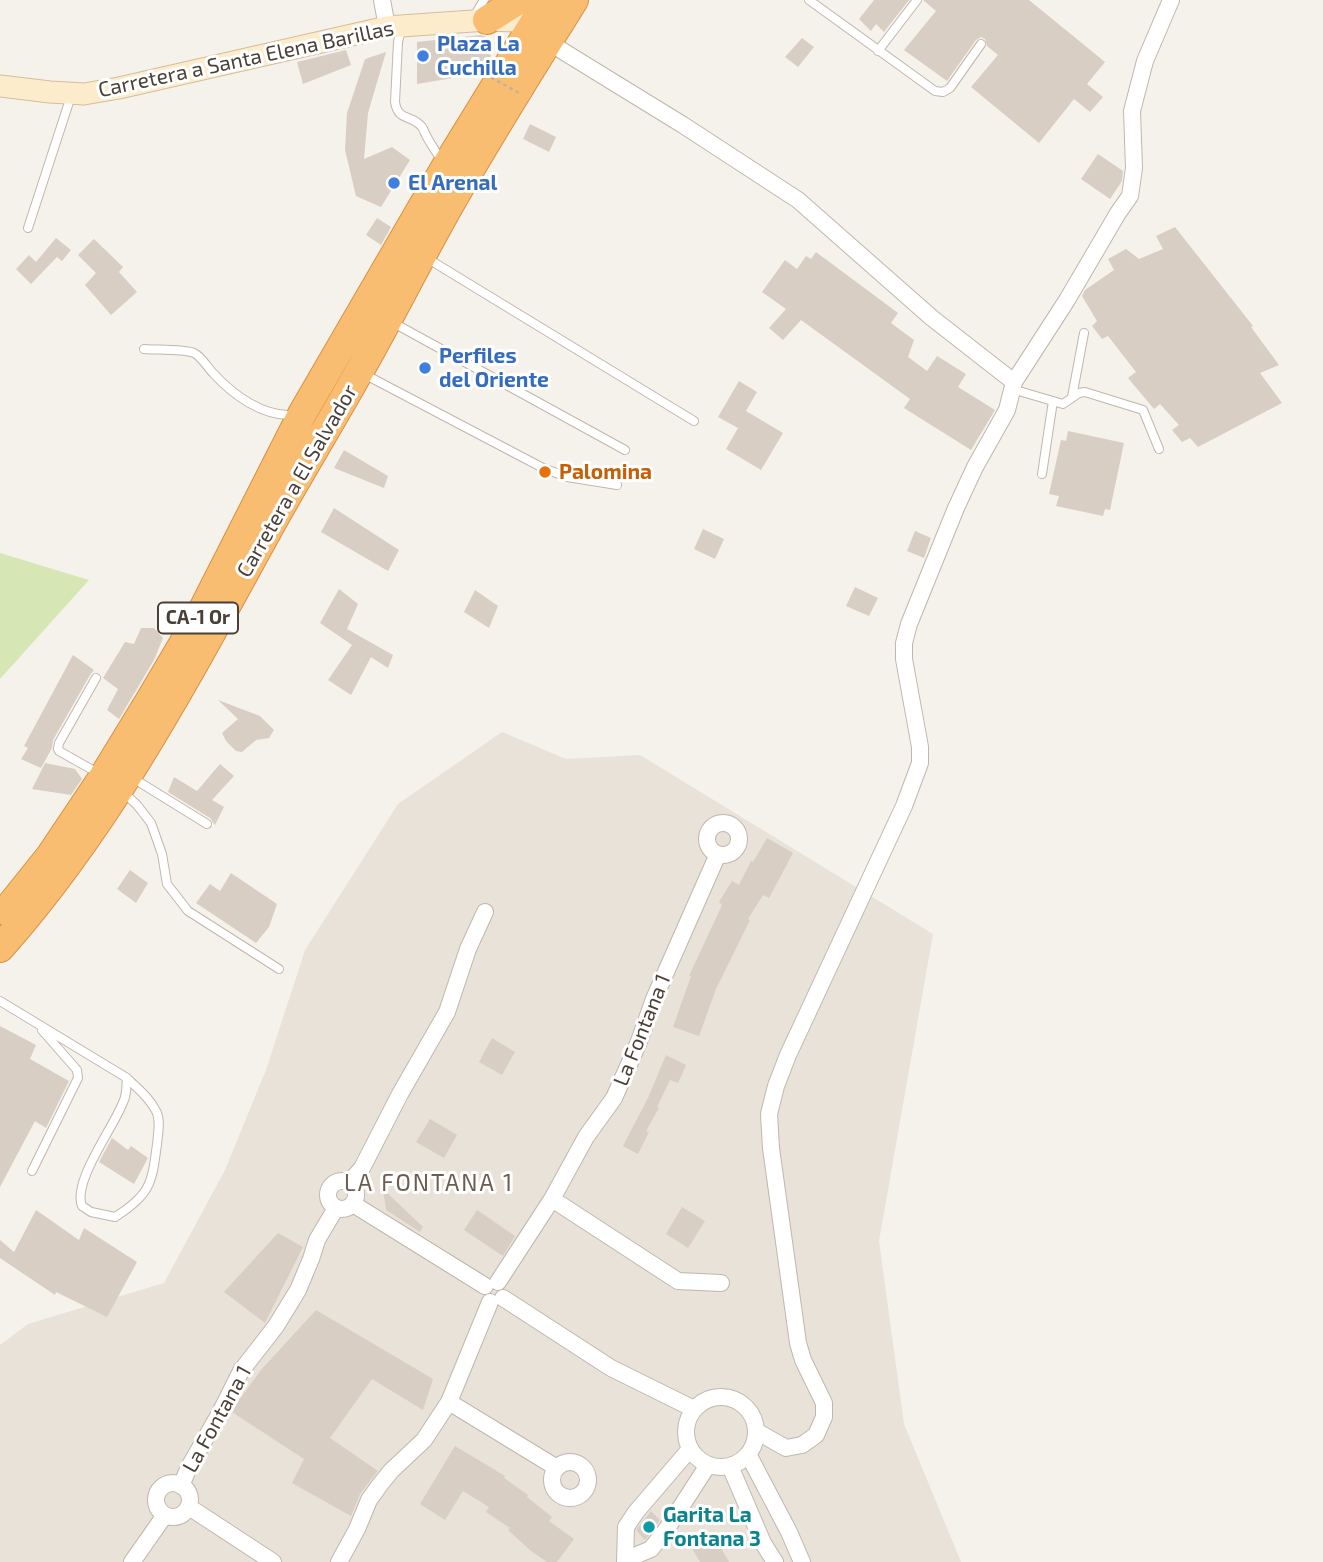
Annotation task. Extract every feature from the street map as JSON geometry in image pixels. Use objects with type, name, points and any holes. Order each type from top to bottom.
[{"type":"highway","points":[[484,15],[519,0]]},
{"type":"highway","name":"Carretera a El Salvador","points":[[0,948],[67,866],[117,781],[302,414],[422,255],[525,78],[534,36],[548,0]]},
{"type":"highway","name":"Carretera a El Salvador","points":[[0,919],[50,856],[117,781],[177,695],[359,372],[378,310],[446,166],[534,36],[574,0]]},
{"type":"highway","points":[[484,15],[534,36]]},
{"type":"highway","points":[[340,406],[326,401],[326,396],[361,326],[378,310]]},
{"type":"main road","name":"Carretera a Santa Elena Barillas","points":[[0,86],[84,94],[395,26],[484,15]]},
{"type":"street","points":[[382,0],[395,26]]},
{"type":"street","points":[[756,1431],[786,1448],[803,1445],[816,1435],[824,1418],[824,1403],[803,1360],[798,1343],[771,1148],[769,1114],[776,1086],[794,1043],[904,806],[920,763],[920,747],[904,659],[904,643],[947,528],[975,467],[1007,410],[1013,385],[1130,196],[1134,168],[1132,111],[1145,61],[1171,0]]},
{"type":"street","points":[[534,36],[682,125],[798,200],[1013,385]]},
{"type":"street","name":"La Fontana 1","points":[[340,1562],[374,1493],[391,1471],[424,1440],[449,1402],[494,1292],[552,1199],[586,1137],[614,1098],[718,854]]},
{"type":"street","points":[[349,1183],[362,1168],[447,1012],[468,948],[485,912]]},
{"type":"street","points":[[345,1181],[355,1190],[353,1204],[345,1209],[336,1208],[329,1202],[329,1189],[335,1182],[345,1181]]},
{"type":"street","points":[[552,1199],[678,1281],[721,1283]]},
{"type":"street","points":[[353,1204],[611,1368],[692,1413]]},
{"type":"street","name":"La Fontana 1","points":[[181,1486],[188,1466],[220,1413],[240,1371],[276,1326],[298,1290],[317,1240],[336,1208]]},
{"type":"street","points":[[723,1397],[742,1404],[750,1412],[756,1431],[748,1454],[741,1461],[723,1467],[708,1465],[698,1458],[690,1449],[686,1436],[692,1413],[702,1402],[723,1397]]},
{"type":"street","points":[[449,1402],[557,1468]]},
{"type":"street","points":[[690,1449],[626,1527],[625,1561],[651,1549],[708,1465]]},
{"type":"street","points":[[748,1454],[802,1562]]},
{"type":"street","points":[[730,1466],[763,1543],[775,1562]]},
{"type":"street","points":[[168,1484],[181,1486],[190,1496],[189,1507],[176,1518],[164,1516],[156,1502],[159,1491],[168,1484]]},
{"type":"street","points":[[189,1507],[273,1562]]},
{"type":"street","points":[[132,1562],[164,1516]]},
{"type":"lane","points":[[809,0],[935,91],[943,92],[950,88],[981,44]]},
{"type":"lane","points":[[878,51],[917,0]]},
{"type":"lane","points":[[395,26],[398,42],[396,110],[423,128],[446,166]]},
{"type":"lane","points":[[28,228],[72,94]]},
{"type":"lane","points":[[422,255],[694,421]]},
{"type":"lane","points":[[378,310],[625,450]]},
{"type":"lane","points":[[1072,397],[1084,333]]},
{"type":"lane","points":[[144,349],[193,353],[203,360],[222,383],[257,407],[286,415],[302,414]]},
{"type":"lane","points":[[359,372],[543,468],[567,477],[617,485]]},
{"type":"lane","points":[[1013,385],[1063,404],[1085,392],[1143,410],[1159,449]]},
{"type":"lane","points":[[1042,474],[1053,401]]},
{"type":"lane","points":[[96,678],[59,743],[59,751],[207,824]]},
{"type":"lane","points":[[117,781],[151,823],[162,854],[167,884],[188,911],[279,969]]},
{"type":"lane","points":[[0,1001],[127,1078],[158,1113],[159,1131],[153,1176],[146,1189],[131,1206],[115,1217],[91,1213],[82,1206],[80,1194],[85,1177],[125,1098],[127,1078]]},
{"type":"lane","points":[[32,1171],[78,1078],[78,1070],[35,1022]]},
{"type":"path","points":[[485,74],[519,93]]},
{"type":"shaded area","points":[[502,732],[566,759],[640,755],[933,934],[879,1241],[904,1424],[961,1562],[0,1562],[0,1345],[28,1324],[164,1283],[225,1170],[266,1070],[305,950],[398,804]]},
{"type":"green space","points":[[0,553],[89,580],[0,679]]},
{"type":"building","points":[[874,0],[909,0],[884,32],[876,24],[871,31],[859,19]]},
{"type":"building","points":[[923,0],[1029,0],[1105,62],[1087,84],[1103,97],[1090,112],[1074,99],[1039,143],[971,87],[998,55],[987,46],[985,39],[981,37],[976,40],[947,81],[904,50],[936,11]]},
{"type":"building","points":[[481,35],[487,37],[491,57],[482,73],[417,84],[417,42]]},
{"type":"building","points":[[802,38],[814,47],[798,67],[785,57]]},
{"type":"building","points":[[346,50],[351,65],[303,84],[297,62]]},
{"type":"building","points":[[386,52],[368,113],[364,159],[392,147],[410,160],[381,207],[356,196],[345,150],[347,113],[365,59]]},
{"type":"building","points":[[530,124],[556,137],[549,152],[523,139]]},
{"type":"building","points":[[1098,154],[1123,171],[1122,181],[1110,199],[1081,179]]},
{"type":"building","points":[[377,218],[391,227],[381,245],[366,235]]},
{"type":"building","points":[[1175,227],[1253,326],[1251,327],[1279,365],[1260,373],[1282,403],[1198,447],[1190,438],[1182,442],[1172,430],[1179,425],[1160,404],[1154,409],[1128,378],[1136,372],[1108,336],[1102,339],[1092,326],[1097,321],[1082,296],[1085,290],[1114,270],[1108,259],[1126,249],[1139,259],[1163,249],[1156,236]]},
{"type":"building","points":[[56,238],[71,250],[62,261],[57,257],[31,284],[16,269],[29,255],[36,262]]},
{"type":"building","points":[[94,239],[123,267],[119,272],[137,292],[111,315],[85,285],[96,273],[78,255]]},
{"type":"building","points":[[816,252],[898,313],[891,323],[914,340],[908,357],[927,371],[937,356],[966,374],[958,387],[995,410],[971,450],[904,408],[910,399],[801,320],[783,340],[769,328],[786,309],[762,292],[785,260],[797,269],[806,256],[811,259]]},
{"type":"building","points":[[739,381],[757,392],[746,411],[783,433],[761,470],[726,449],[738,428],[718,417]]},
{"type":"building","points":[[1068,431],[1124,443],[1110,510],[1105,509],[1103,516],[1056,506],[1059,496],[1049,494],[1061,440],[1066,441]]},
{"type":"building","points":[[344,450],[388,476],[384,488],[334,468]]},
{"type":"building","points":[[334,508],[399,550],[388,571],[321,532]]},
{"type":"building","points":[[703,529],[724,539],[715,559],[694,549]]},
{"type":"building","points":[[915,531],[931,538],[924,558],[907,551]]},
{"type":"building","points":[[855,587],[878,598],[869,616],[846,606]]},
{"type":"building","points":[[339,589],[358,604],[347,629],[393,655],[388,668],[371,657],[351,695],[328,680],[352,645],[320,623]]},
{"type":"building","points":[[475,590],[498,606],[489,628],[464,612]]},
{"type":"building","points":[[141,628],[154,628],[163,638],[154,660],[119,719],[107,710],[118,689],[103,678],[125,642],[134,644]]},
{"type":"building","points":[[73,655],[94,670],[53,740],[52,748],[41,768],[21,759],[28,748],[24,746]]},
{"type":"building","points":[[218,700],[260,716],[274,730],[269,738],[256,740],[242,752],[236,751],[222,733],[238,719]]},
{"type":"building","points":[[45,763],[75,769],[82,779],[71,795],[32,789]]},
{"type":"building","points":[[220,764],[234,776],[212,800],[224,807],[215,825],[210,818],[168,792],[174,777],[197,791]]},
{"type":"building","points":[[767,838],[793,853],[769,898],[763,895],[748,919],[750,920],[716,989],[699,1036],[673,1027],[689,976],[722,905],[719,902],[732,881],[739,885]]},
{"type":"building","points":[[130,870],[148,883],[136,903],[117,889]]},
{"type":"building","points":[[231,873],[277,904],[269,927],[256,943],[196,903],[210,884],[220,891]]},
{"type":"building","points":[[0,1026],[36,1045],[30,1059],[69,1081],[46,1128],[35,1121],[0,1187]]},
{"type":"building","points":[[492,1038],[515,1052],[502,1075],[479,1062]]},
{"type":"building","points":[[666,1055],[686,1065],[678,1083],[670,1080],[638,1154],[623,1146]]},
{"type":"building","points":[[430,1119],[457,1135],[444,1158],[416,1142]]},
{"type":"building","points":[[112,1138],[128,1150],[131,1146],[148,1158],[134,1184],[99,1162]]},
{"type":"building","points":[[383,1189],[423,1227],[420,1232],[386,1210]]},
{"type":"building","points":[[682,1207],[705,1221],[688,1248],[666,1234]]},
{"type":"building","points":[[36,1210],[79,1240],[84,1228],[137,1262],[107,1317],[56,1292],[55,1295],[0,1258],[0,1240],[14,1252]]},
{"type":"building","points":[[477,1210],[515,1236],[503,1256],[464,1230]]},
{"type":"building","points":[[278,1233],[303,1247],[265,1323],[224,1292]]},
{"type":"building","points":[[316,1310],[433,1379],[423,1410],[372,1379],[330,1438],[378,1471],[360,1494],[351,1516],[292,1483],[304,1459],[232,1412],[261,1370]]},
{"type":"building","points":[[455,1446],[505,1476],[504,1478],[552,1517],[549,1521],[574,1539],[557,1562],[547,1562],[531,1551],[508,1530],[510,1528],[486,1512],[489,1507],[463,1491],[445,1520],[420,1504]]},
{"type":"building","name":"Garita La Fontana 3","points":[[651,1511],[660,1520],[645,1540],[636,1530]]},
{"type":"building","points":[[714,1536],[729,1562],[700,1562],[692,1548]]},
{"type":"place","name":"Plaza La Cuchilla","points":[[423,56]]},
{"type":"place","name":"El Arenal","points":[[394,183]]},
{"type":"place","name":"Perfiles del Oriente","points":[[425,368]]},
{"type":"place","name":"Palomina","points":[[545,472]]},
{"type":"place","name":"Garita La Fontana 3","points":[[649,1527]]},
{"type":"district","name":"LA FONTANA 1","points":[[429,1183]]}]
